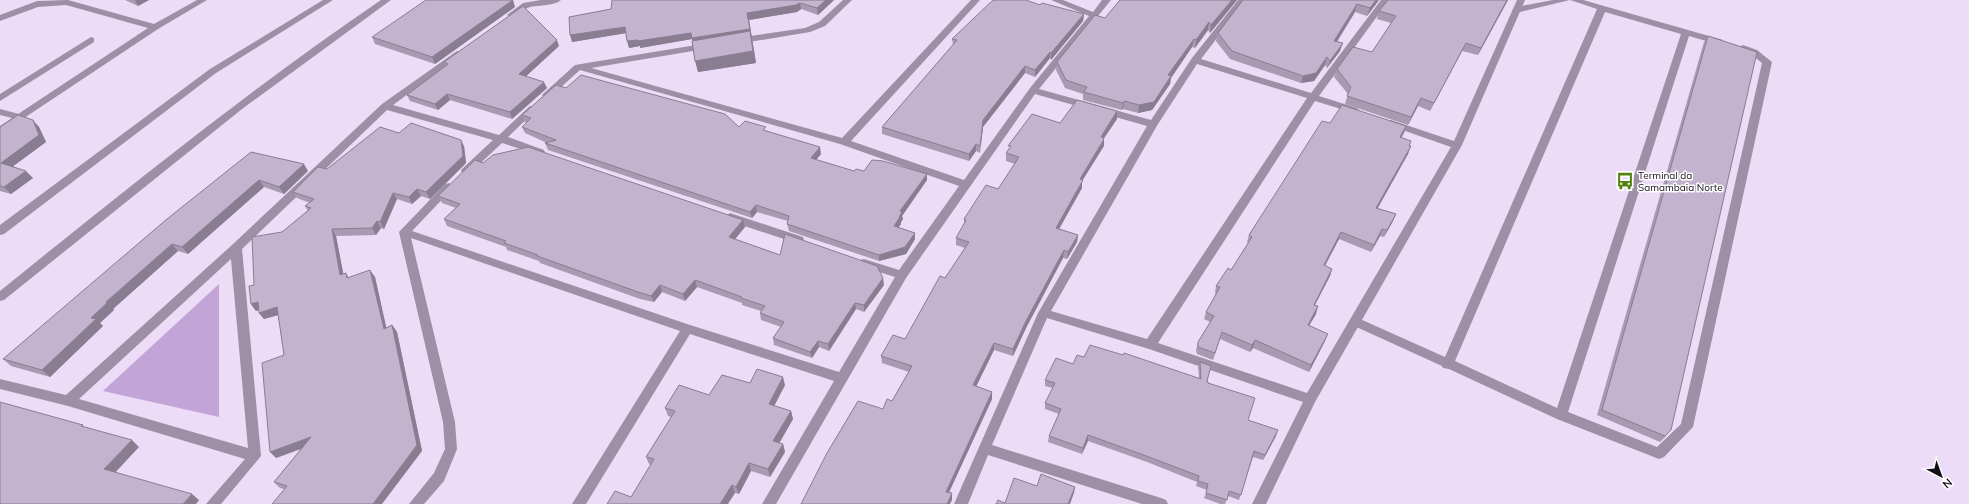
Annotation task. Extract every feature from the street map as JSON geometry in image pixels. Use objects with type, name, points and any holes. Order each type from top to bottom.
[{"type":"street","points":[[0,131],[155,27],[202,0]]},
{"type":"street","points":[[0,231],[213,71],[328,0]]},
{"type":"street","points":[[0,297],[151,175],[263,88],[343,29],[387,0]]},
{"type":"street","points":[[500,23],[529,2],[557,0]]},
{"type":"street","points":[[404,232],[499,138],[578,67],[807,30],[822,24],[848,0]]},
{"type":"street","points":[[844,142],[976,0]]},
{"type":"street","points":[[1055,0],[1094,15]]},
{"type":"street","points":[[770,504],[902,275],[1033,90],[1107,0]]},
{"type":"street","points":[[961,504],[984,448],[1044,313],[1152,124],[1195,60],[1242,0]]},
{"type":"street","points":[[1150,346],[1313,97],[1386,0]]},
{"type":"street","points":[[1259,504],[1310,399],[1356,322],[1457,145],[1518,5],[1566,0]]},
{"type":"street","points":[[1356,322],[1447,365],[1561,415],[1659,452],[1687,427],[1766,62],[1754,52],[1574,0]]},
{"type":"street","points":[[0,18],[36,4],[66,2],[155,27]]},
{"type":"street","points":[[1447,365],[1602,9]]},
{"type":"street","points":[[1561,415],[1686,32]]},
{"type":"street","points":[[0,98],[91,40]]},
{"type":"street","points":[[68,401],[236,248],[386,106],[462,51]]},
{"type":"street","points":[[1195,60],[1366,114]]},
{"type":"street","points":[[578,67],[844,142],[966,184]]},
{"type":"street","points":[[1033,90],[1152,124]]},
{"type":"street","points":[[386,106],[499,138],[552,156]]},
{"type":"street","points":[[0,112],[20,117]]},
{"type":"street","points":[[1381,119],[1457,145]]},
{"type":"street","points":[[717,212],[807,243]]},
{"type":"street","points":[[404,232],[687,329],[842,378]]},
{"type":"street","points":[[404,232],[449,422],[451,449],[439,476],[416,504]]},
{"type":"street","points":[[213,504],[255,456],[236,248]]},
{"type":"street","points":[[852,258],[902,275]]},
{"type":"street","points":[[1044,313],[1150,346],[1310,399]]},
{"type":"street","points":[[578,504],[687,329]]},
{"type":"street","points":[[0,384],[68,401],[255,456]]},
{"type":"street","points":[[984,448],[1161,504]]},
{"type":"shaded area","points":[[219,284],[219,417],[103,391]]},
{"type":"building","points":[[426,0],[513,0],[432,57],[372,37]]},
{"type":"building","points":[[612,0],[826,0],[817,8],[800,3],[796,5],[747,13],[750,29],[692,38],[691,33],[638,41],[627,41],[625,27],[570,35],[569,17],[611,9]]},
{"type":"building","points":[[993,0],[1026,0],[1040,5],[1042,3],[1084,14],[1035,70],[1025,66],[983,120],[980,146],[976,144],[969,154],[882,127],[957,40],[952,39]]},
{"type":"building","points":[[1120,0],[1232,0],[1211,25],[1209,22],[1196,40],[1194,39],[1168,75],[1171,76],[1154,102],[1139,105],[1124,101],[1123,103],[1084,92],[1087,87],[1066,80],[1057,62],[1095,15],[1105,18]]},
{"type":"building","points":[[1243,0],[1376,0],[1370,8],[1357,4],[1334,41],[1343,43],[1330,61],[1327,57],[1316,73],[1303,76],[1232,51],[1218,33]]},
{"type":"building","points":[[1388,0],[1507,0],[1481,48],[1466,43],[1434,103],[1421,98],[1411,117],[1347,96],[1351,87],[1337,69],[1353,47],[1372,52],[1396,16],[1379,11]]},
{"type":"building","points":[[523,6],[557,40],[519,74],[544,82],[510,112],[447,94],[435,104],[407,95],[448,64],[444,62]]},
{"type":"building","points":[[750,31],[753,51],[695,61],[692,41]]},
{"type":"building","points":[[1708,36],[1757,52],[1671,430],[1665,436],[1602,410]]},
{"type":"building","points":[[581,75],[725,114],[739,127],[745,121],[766,127],[763,130],[820,147],[811,158],[854,171],[856,169],[864,171],[872,160],[883,161],[927,174],[900,211],[902,212],[900,217],[894,226],[915,233],[905,247],[879,255],[787,224],[789,216],[756,205],[750,212],[545,143],[556,140],[522,127],[531,118],[522,115],[556,85],[566,88]]},
{"type":"building","points":[[1077,100],[1117,111],[1101,137],[1104,138],[1103,141],[1080,179],[1083,180],[1056,228],[1078,235],[1068,252],[1064,250],[1026,321],[1013,349],[994,343],[973,385],[992,392],[946,492],[952,493],[947,504],[801,504],[827,453],[858,401],[883,409],[887,399],[892,401],[912,366],[881,356],[893,335],[905,339],[940,276],[945,278],[969,242],[956,238],[966,220],[964,219],[986,185],[998,189],[1019,157],[1006,153],[1011,146],[1008,146],[1032,114],[1060,123]]},
{"type":"building","points":[[1342,105],[1406,126],[1400,137],[1411,141],[1409,146],[1411,146],[1376,208],[1396,214],[1387,230],[1382,229],[1374,245],[1341,232],[1324,265],[1332,269],[1314,305],[1318,306],[1308,325],[1328,334],[1311,365],[1255,340],[1252,345],[1222,332],[1215,353],[1198,347],[1198,342],[1214,316],[1206,312],[1220,287],[1216,286],[1228,268],[1231,270],[1252,237],[1249,235],[1322,121],[1330,123]]},
{"type":"building","points":[[18,115],[33,120],[39,135],[1,163],[26,171],[4,187],[0,186],[0,127]]},
{"type":"building","points":[[411,123],[461,140],[463,156],[426,192],[417,189],[409,197],[393,193],[380,222],[377,221],[372,228],[332,229],[340,275],[346,273],[347,278],[370,270],[384,329],[392,325],[417,445],[373,504],[272,504],[287,486],[274,482],[311,437],[270,452],[262,363],[284,355],[277,307],[259,313],[258,302],[251,304],[249,286],[254,285],[252,237],[282,232],[311,208],[305,206],[314,199],[293,192],[318,167],[327,169],[380,127],[399,133]]},
{"type":"building","points":[[528,147],[743,220],[729,237],[780,255],[785,234],[877,266],[883,278],[864,305],[855,303],[828,344],[818,341],[810,352],[773,338],[784,322],[760,313],[765,306],[741,298],[742,297],[695,280],[683,294],[660,285],[651,296],[537,256],[538,255],[504,243],[506,241],[444,219],[460,204],[438,196],[475,160],[483,163],[493,155]]},
{"type":"building","points":[[251,152],[304,164],[279,187],[259,180],[182,247],[172,244],[106,302],[107,303],[91,318],[96,319],[42,370],[3,359],[167,219]]},
{"type":"building","points":[[1090,345],[1123,355],[1124,353],[1201,379],[1200,362],[1211,366],[1207,381],[1208,383],[1255,398],[1248,420],[1278,430],[1265,455],[1254,451],[1241,495],[1229,491],[1227,500],[1206,493],[1208,484],[1198,481],[1199,476],[1088,435],[1083,448],[1049,436],[1061,409],[1045,403],[1055,383],[1045,380],[1056,358],[1073,364],[1077,355],[1084,357]]},
{"type":"building","points":[[757,369],[783,377],[769,404],[791,411],[773,441],[783,444],[768,469],[749,463],[736,487],[732,485],[720,504],[607,504],[615,491],[631,497],[654,459],[646,457],[675,411],[665,408],[679,385],[709,395],[722,375],[750,383]]},
{"type":"building","points":[[0,402],[132,440],[104,469],[192,494],[183,504],[0,504]]},
{"type":"building","points":[[1041,474],[1075,487],[1068,504],[996,504],[998,500],[1005,503],[1014,478],[1037,486]]},
{"type":"place","name":"Terminal da Samambaia Norte","points":[[1625,181]]}]
